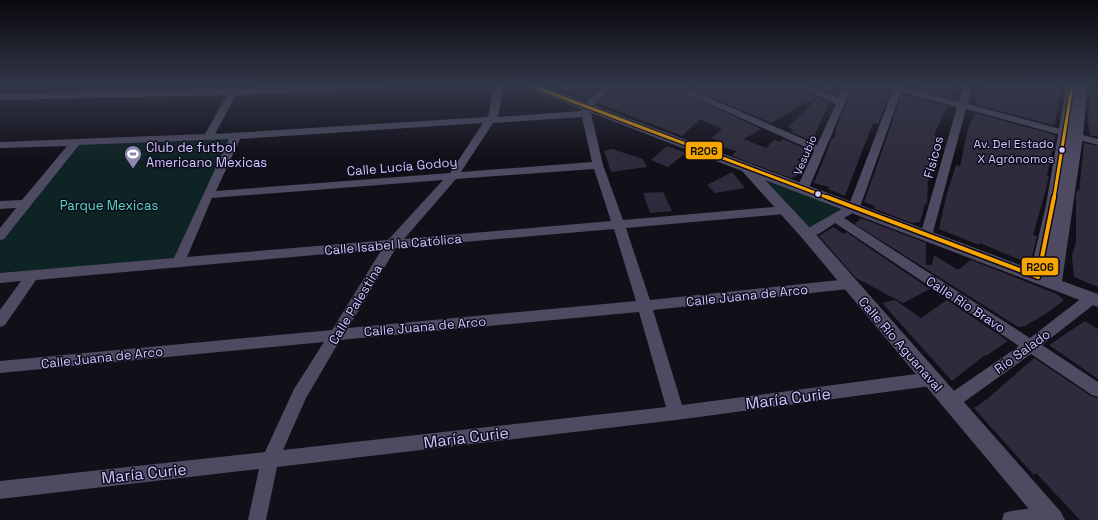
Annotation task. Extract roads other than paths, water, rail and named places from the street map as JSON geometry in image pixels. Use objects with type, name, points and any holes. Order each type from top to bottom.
[{"type":"street","points":[[208,137],[223,110]]},
{"type":"street","name":"Calle Palestina","points":[[257,520],[270,459],[300,394],[391,245],[454,176],[490,120],[495,110]]},
{"type":"street","points":[[729,110],[820,150]]},
{"type":"street","name":"Vesubio","points":[[804,188],[837,110]]},
{"type":"street","points":[[807,234],[854,207],[888,110]]},
{"type":"street","name":"Físicos","points":[[926,236],[961,110]]},
{"type":"street","points":[[981,110],[1098,142]]},
{"type":"street","points":[[1070,135],[1071,110]]},
{"type":"street","points":[[1045,280],[1076,110]]},
{"type":"street","points":[[586,111],[598,165],[619,225],[676,412]]},
{"type":"street","points":[[0,145],[236,136],[490,120],[586,111],[804,188],[1095,300]]},
{"type":"street","points":[[178,263],[236,136]]},
{"type":"street","points":[[0,236],[76,142]]},
{"type":"street","name":"Calle Lucía Godoy","points":[[208,195],[598,165]]},
{"type":"street","name":"Calle Río Aguanaval","points":[[747,169],[807,234],[1050,517]]},
{"type":"street","points":[[0,205],[25,204]]},
{"type":"street","name":"Calle Isabel la Católica","points":[[0,278],[785,210]]},
{"type":"street","name":"Calle Río Bravo","points":[[835,218],[1098,390]]},
{"type":"street","points":[[0,321],[32,275]]},
{"type":"street","name":"Calle Juana de Arco","points":[[0,368],[337,334],[644,306],[849,284]]},
{"type":"street","name":"Río Salado","points":[[951,402],[1095,300]]},
{"type":"street","name":"María Curie","points":[[0,490],[676,412],[931,379]]},
{"type":"street","points":[[1011,520],[1050,517]]},
{"type":"place","name":"Av. Del Estado X Agrónomos","points":[[1062,150]]},
{"type":"place","name":"Club de futbol Americano Mexicas","points":[[133,169]]},
{"type":"park label","name":"Parque Mexicas","points":[[109,205]]}]
